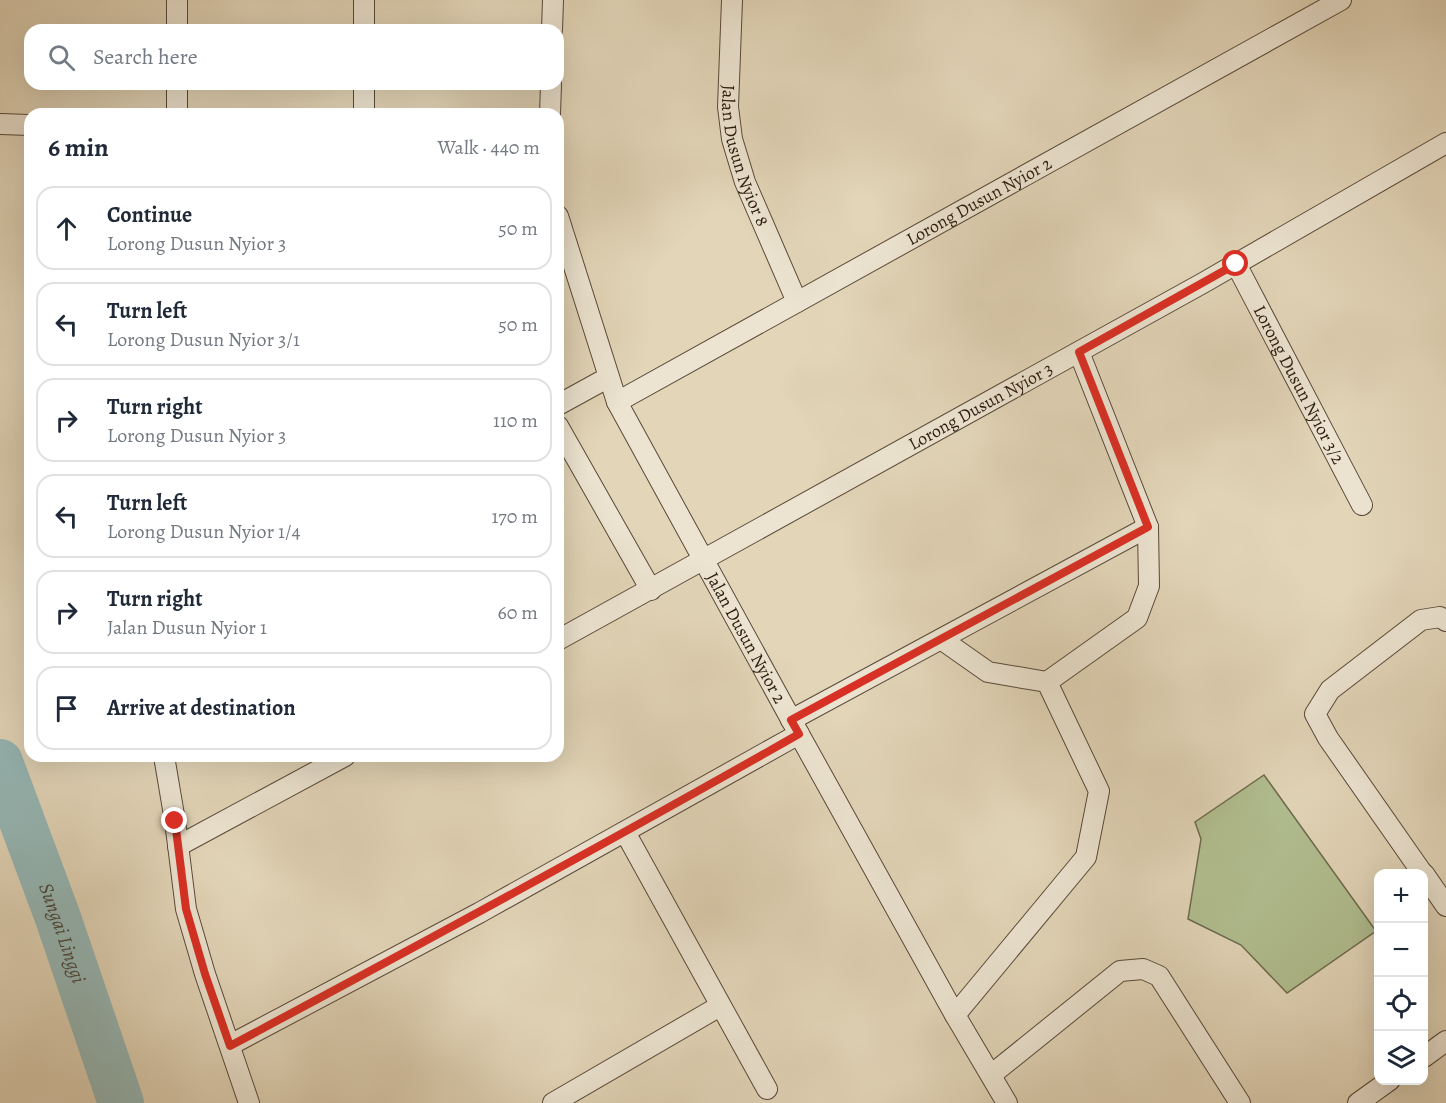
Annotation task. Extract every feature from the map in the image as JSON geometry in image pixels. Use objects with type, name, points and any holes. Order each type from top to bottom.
[{"type":"street","points":[[177,0],[177,24]]},
{"type":"street","points":[[364,0],[364,24]]},
{"type":"street","points":[[552,24],[553,0]]},
{"type":"street","name":"Jalan Dusun Nyior 8","points":[[732,0],[728,107],[732,139],[745,182],[797,302]]},
{"type":"street","name":"Lorong Dusun Nyior 2","points":[[617,402],[1341,0]]},
{"type":"street","points":[[177,90],[177,108]]},
{"type":"street","points":[[364,90],[364,108]]},
{"type":"street","points":[[550,108],[551,90]]},
{"type":"street","points":[[0,124],[24,125]]},
{"type":"street","name":"Lorong Dusun Nyior 3","points":[[564,637],[1079,352],[1446,143]]},
{"type":"street","name":"Jalan Dusun Nyior 2","points":[[564,235],[617,402],[955,1015],[1007,1103]]},
{"type":"street","name":"Lorong Dusun Nyior 3/2","points":[[1236,264],[1362,505]]},
{"type":"street","points":[[941,639],[988,672],[1047,682],[1137,618],[1149,586],[1148,527],[1079,352]]},
{"type":"street","points":[[564,402],[609,377]]},
{"type":"street","points":[[564,437],[651,590]]},
{"type":"street","points":[[230,1046],[625,832],[941,639],[1148,527]]},
{"type":"street","points":[[1420,869],[1328,738],[1315,714],[1330,690],[1421,620],[1440,617],[1446,621]]},
{"type":"street","points":[[955,1015],[1086,857],[1099,791],[1047,682]]},
{"type":"street","points":[[165,762],[186,909],[205,974],[249,1103]]},
{"type":"street","points":[[178,846],[334,762]]},
{"type":"street","points":[[625,832],[767,1089]]},
{"type":"street","points":[[1428,881],[1446,906]]},
{"type":"street","points":[[991,1075],[1120,971],[1143,969],[1159,976],[1240,1103]]},
{"type":"street","points":[[553,1103],[720,1006]]},
{"type":"street","points":[[1428,1054],[1446,1041]]},
{"type":"street","points":[[1358,1103],[1383,1085]]},
{"type":"green space","points":[[1264,775],[1374,928],[1374,932],[1287,993],[1241,945],[1188,919],[1201,839],[1195,822]]},
{"type":"waterway","name":"Sungai Linggi","points":[[0,762],[58,918],[121,1103]]},
{"type":"route","points":[[175,821],[186,909],[230,1046],[479,913],[799,734],[791,720],[1148,527],[1079,352],[1236,264]]}]
